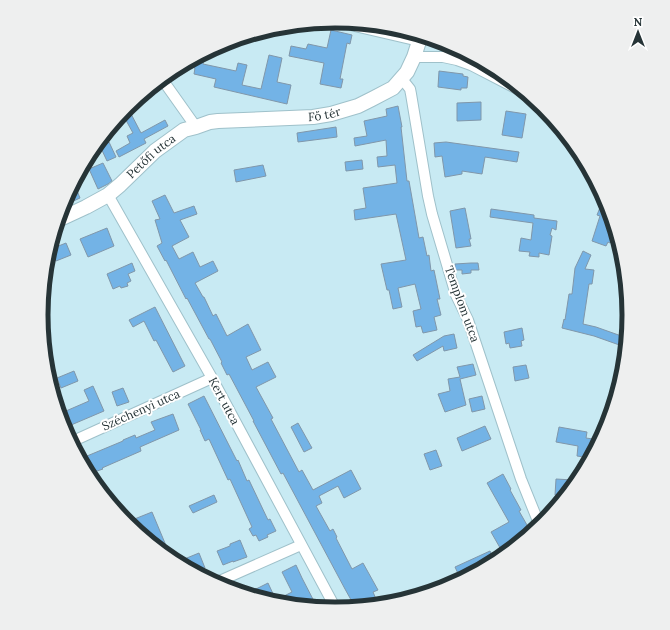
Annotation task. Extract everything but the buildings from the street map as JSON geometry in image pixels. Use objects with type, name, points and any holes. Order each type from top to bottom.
[{"type":"main road","name":"Fő tér","points":[[196,127],[210,122],[228,120],[331,114],[358,106],[393,88],[402,79],[414,57],[419,41]]},
{"type":"main road","name":"Petőfi utca","points":[[66,217],[108,195],[155,151],[184,130],[196,127]]},
{"type":"street","points":[[414,57],[443,57],[457,60],[501,81]]},
{"type":"street","name":"Templom utca","points":[[402,79],[410,89],[432,214],[456,295],[468,320],[521,479],[537,519]]},
{"type":"street","points":[[165,83],[196,127]]},
{"type":"street","name":"Kert utca","points":[[108,195],[212,378],[332,602]]},
{"type":"street","name":"Széchenyi utca","points":[[77,439],[212,378]]},
{"type":"street","points":[[224,579],[301,545]]}]
